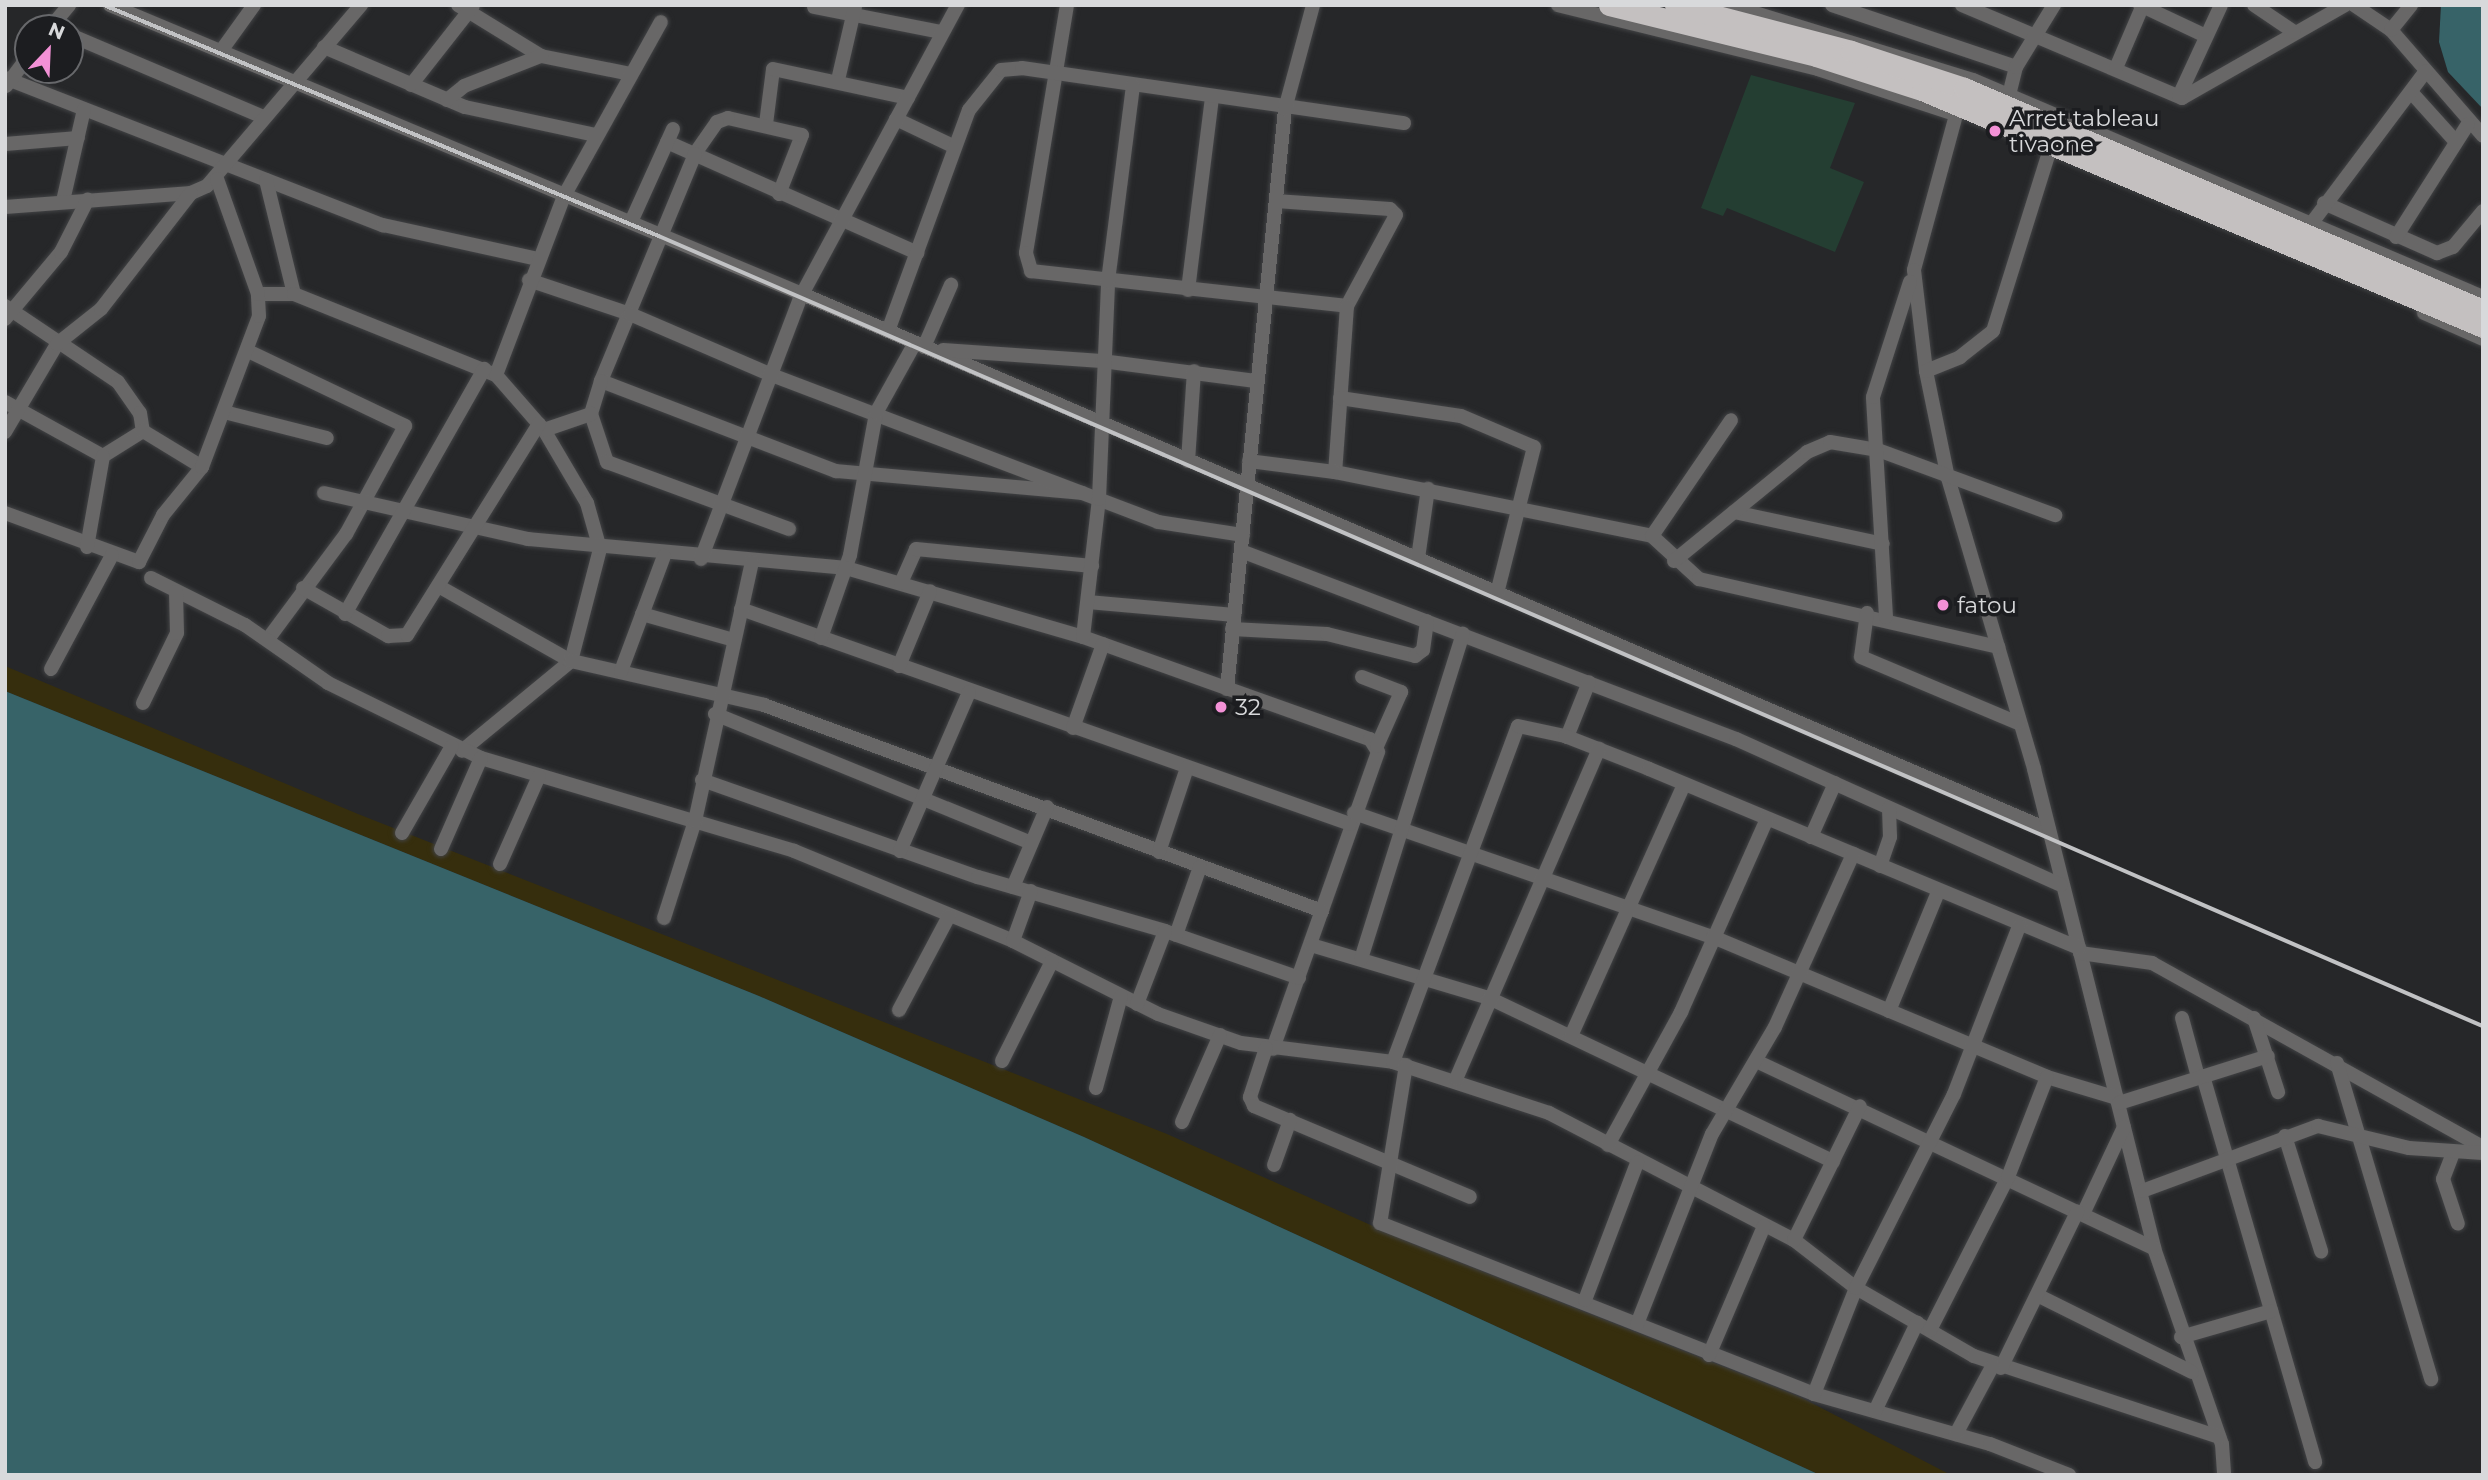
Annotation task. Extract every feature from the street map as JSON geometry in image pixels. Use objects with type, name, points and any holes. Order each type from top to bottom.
[{"type":"highway","points":[[1609,5],[1816,56],[1957,109],[2483,327]]},
{"type":"highway","points":[[1675,5],[1907,68],[2066,125],[2483,310]]},
{"type":"street","points":[[110,5],[565,193],[2049,830]]},
{"type":"street","points":[[221,51],[254,5]]},
{"type":"street","points":[[5,432],[10,404],[57,344],[101,309],[191,193],[217,179],[230,167],[263,117],[361,5]]},
{"type":"street","points":[[887,20],[890,5]]},
{"type":"street","points":[[701,559],[727,503],[769,374],[802,294],[838,221],[958,5]]},
{"type":"street","points":[[1068,5],[1058,75],[1043,134],[1027,267],[1108,281],[1347,306]]},
{"type":"street","points":[[1227,689],[1285,109],[1313,5]]},
{"type":"street","points":[[1558,5],[1809,66],[1957,109],[2049,152],[2483,339]]},
{"type":"street","points":[[1729,5],[1905,55],[2009,95],[2066,125],[2483,297]]},
{"type":"street","points":[[1832,5],[2016,67]]},
{"type":"street","points":[[1962,5],[2035,33],[2179,96]]},
{"type":"street","points":[[2009,95],[2016,67],[2054,5]]},
{"type":"street","points":[[2179,96],[2221,5]]},
{"type":"street","points":[[2255,5],[2294,32]]},
{"type":"street","points":[[2179,96],[2345,5]]},
{"type":"street","points":[[2354,5],[2391,30],[2468,124],[2483,136]]},
{"type":"street","points":[[2391,30],[2411,5]]},
{"type":"street","points":[[2116,68],[2142,6],[2206,36]]},
{"type":"street","points":[[411,85],[466,7],[541,56],[631,74]]},
{"type":"street","points":[[814,7],[854,9],[887,20],[942,32]]},
{"type":"street","points":[[838,80],[854,9]]},
{"type":"street","points":[[345,614],[490,372],[565,193],[661,22]]},
{"type":"street","points":[[84,41],[263,117]]},
{"type":"street","points":[[324,47],[447,100],[596,135]]},
{"type":"street","points":[[447,100],[464,86],[541,56]]},
{"type":"street","points":[[888,331],[954,147],[990,78],[1010,67],[1285,109],[1404,123]]},
{"type":"street","points":[[766,124],[773,69],[838,80],[908,98]]},
{"type":"street","points":[[2311,224],[2324,203],[2426,71]]},
{"type":"street","points":[[7,82],[84,109],[383,225],[537,259]]},
{"type":"street","points":[[1083,637],[1099,499],[1098,421],[1108,281],[1133,86]]},
{"type":"street","points":[[2412,92],[2456,142]]},
{"type":"street","points":[[1188,290],[1212,98]]},
{"type":"street","points":[[63,201],[84,109]]},
{"type":"street","points":[[1886,617],[1875,385],[1914,270],[1957,109]]},
{"type":"street","points":[[896,119],[954,147]]},
{"type":"street","points":[[779,194],[802,135],[766,124],[717,122],[695,155],[660,234],[601,381],[591,414],[607,462],[727,503],[789,529]]},
{"type":"street","points":[[2396,237],[2468,124]]},
{"type":"street","points":[[631,222],[670,136],[695,155],[838,221],[918,253]]},
{"type":"street","points":[[5,144],[78,138]]},
{"type":"street","points":[[1926,370],[1960,357],[1993,331],[2049,152]]},
{"type":"street","points":[[5,513],[87,547],[139,562],[163,515],[202,467],[248,351],[258,294],[217,179]]},
{"type":"street","points":[[266,180],[294,294]]},
{"type":"street","points":[[5,207],[191,193]]},
{"type":"street","points":[[88,199],[61,252],[7,311],[118,382],[140,413],[144,431],[202,467]]},
{"type":"street","points":[[1276,201],[1394,211],[1347,306],[1335,472]]},
{"type":"street","points":[[2324,203],[2396,237],[2444,252],[2483,211]]},
{"type":"street","points":[[1914,270],[1926,370],[1948,478],[2049,830],[2154,1248],[2192,1372],[2219,1437],[2224,1475]]},
{"type":"street","points":[[529,281],[630,314],[769,374],[1177,528],[1243,535]]},
{"type":"street","points":[[821,638],[846,568],[861,475],[876,413],[924,347],[951,285]]},
{"type":"street","points":[[258,294],[294,294],[490,372],[542,427],[578,485],[600,549],[571,661],[457,748],[402,833]]},
{"type":"street","points":[[924,347],[1102,361],[1256,381]]},
{"type":"street","points":[[248,351],[404,424],[404,435],[366,499],[268,639]]},
{"type":"street","points":[[1188,461],[1194,371]]},
{"type":"street","points":[[601,381],[748,441],[861,475],[1082,493]]},
{"type":"street","points":[[1340,398],[1461,416],[1530,443],[1534,451],[1497,593]]},
{"type":"street","points":[[10,404],[103,456]]},
{"type":"street","points":[[224,412],[327,438]]},
{"type":"street","points":[[303,588],[388,636],[407,635],[542,427],[591,414]]},
{"type":"street","points":[[1652,536],[1731,420]]},
{"type":"street","points":[[87,547],[103,456],[144,431]]},
{"type":"street","points":[[1674,561],[1820,444],[1878,450],[1948,478],[2055,515]]},
{"type":"street","points":[[1250,461],[1335,472],[1427,489],[1652,536],[1674,561],[1699,579],[1886,617],[1998,647]]},
{"type":"street","points":[[1418,558],[1427,489]]},
{"type":"street","points":[[324,493],[366,499],[475,528],[600,549],[701,559],[846,568],[1083,637],[1377,746]]},
{"type":"street","points":[[1734,512],[1883,544]]},
{"type":"street","points":[[901,583],[916,549],[1092,566]]},
{"type":"street","points":[[1241,551],[1589,682],[1835,783],[2061,885]]},
{"type":"street","points":[[51,669],[112,555]]},
{"type":"street","points":[[621,671],[664,555]]},
{"type":"street","points":[[664,918],[695,821],[715,714],[752,562]]},
{"type":"street","points":[[151,578],[268,639],[328,683],[481,758],[807,856],[1013,941],[1137,1004],[1220,1035],[1269,1049],[1330,1050],[1400,1063],[1456,1079],[1549,1113],[1637,1163],[1794,1240],[1856,1288],[1997,1366],[2219,1437]]},
{"type":"street","points":[[440,587],[571,661],[721,691],[1047,807],[1159,852],[1322,911]]},
{"type":"street","points":[[899,666],[930,591]]},
{"type":"street","points":[[143,703],[177,633],[176,592]]},
{"type":"street","points":[[1088,602],[1327,634],[1415,656],[1423,650],[1427,621]]},
{"type":"street","points":[[741,609],[1187,768],[1352,818],[1404,828],[1713,937],[2047,1077],[2118,1101],[2268,1056]]},
{"type":"street","points":[[1867,613],[1861,657],[2018,723]]},
{"type":"street","points":[[642,614],[734,640]]},
{"type":"street","points":[[1980,642],[1990,620]]},
{"type":"street","points":[[1361,959],[1463,634]]},
{"type":"street","points":[[1073,728],[1102,644]]},
{"type":"street","points":[[1362,677],[1401,692],[1377,746],[1311,945],[1250,1101],[1471,1197]]},
{"type":"street","points":[[1567,737],[1589,682]]},
{"type":"street","points":[[900,851],[969,692]]},
{"type":"street","points":[[715,714],[1031,843]]},
{"type":"street","points":[[2068,1475],[1956,1434],[1814,1394],[1709,1355],[1585,1300],[1380,1223],[1400,1063],[1426,976],[1512,731],[1528,725],[1567,737],[2079,950],[2152,963],[2337,1063],[2483,1147]]},
{"type":"street","points":[[1456,1079],[1599,749]]},
{"type":"street","points":[[441,849],[481,758]]},
{"type":"street","points":[[1159,852],[1187,768]]},
{"type":"street","points":[[500,864],[539,776]]},
{"type":"street","points":[[702,780],[900,851],[1171,933],[1298,978]]},
{"type":"street","points":[[1811,837],[1835,783]]},
{"type":"street","points":[[1571,1036],[1684,784]]},
{"type":"street","points":[[1013,887],[1047,807]]},
{"type":"street","points":[[1880,866],[1890,837],[1889,808]]},
{"type":"street","points":[[1608,1145],[1649,1073],[1767,819]]},
{"type":"street","points":[[1890,837],[1916,821]]},
{"type":"street","points":[[1637,1324],[1726,1110],[1756,1061],[1800,973],[1853,854]]},
{"type":"street","points":[[1137,1004],[1200,867]]},
{"type":"street","points":[[1013,941],[1031,891]]},
{"type":"street","points":[[1889,1011],[1938,892]]},
{"type":"street","points":[[899,1010],[949,916]]},
{"type":"street","points":[[1814,1394],[1856,1288],[1932,1143],[1975,1046],[2019,926]]},
{"type":"street","points":[[1311,945],[1426,976],[1489,998],[1833,1161]]},
{"type":"street","points":[[1002,1061],[1052,961]]},
{"type":"street","points":[[1096,1088],[1121,996]]},
{"type":"street","points":[[2182,1018],[2227,1160],[2315,1462]]},
{"type":"street","points":[[2254,1018],[2278,1092]]},
{"type":"street","points":[[1182,1122],[1220,1035]]},
{"type":"street","points":[[1756,1061],[1860,1106],[2154,1248]]},
{"type":"street","points":[[2337,1063],[2353,1133],[2431,1379]]},
{"type":"street","points":[[1875,1411],[2008,1177],[2047,1077]]},
{"type":"street","points":[[1794,1240],[1860,1106]]},
{"type":"street","points":[[1274,1165],[1290,1120]]},
{"type":"street","points":[[2141,1191],[2318,1126],[2453,1153],[2483,1153]]},
{"type":"street","points":[[1956,1434],[2037,1295],[2124,1127]]},
{"type":"street","points":[[2285,1136],[2321,1251]]},
{"type":"street","points":[[2453,1153],[2443,1179],[2458,1224]]},
{"type":"street","points":[[1585,1300],[1637,1163]]},
{"type":"street","points":[[1709,1355],[1764,1226]]},
{"type":"street","points":[[2037,1295],[2192,1372]]},
{"type":"street","points":[[2181,1338],[2271,1311]]},
{"type":"green space","points":[[1751,75],[1855,103],[1830,168],[1864,182],[1835,252],[1727,208],[1723,216],[1701,208]]},
{"type":"sand","points":[[5,666],[358,814],[1167,1134],[1413,1244],[1800,1397],[1951,1475],[1820,1475],[1084,1137],[759,996],[5,691]]},
{"type":"water","points":[[2441,5],[2483,5],[2483,109],[2448,72],[2439,42]]},
{"type":"water","points":[[5,691],[759,996],[1084,1137],[1820,1475],[5,1475]]},
{"type":"railway","points":[[104,5],[659,236],[2483,1026]]},
{"type":"place","name":"Arret tableau tivaone","points":[[1995,131]]},
{"type":"place","name":"fatou","points":[[1943,605]]},
{"type":"place","name":"32","points":[[1221,707]]}]
